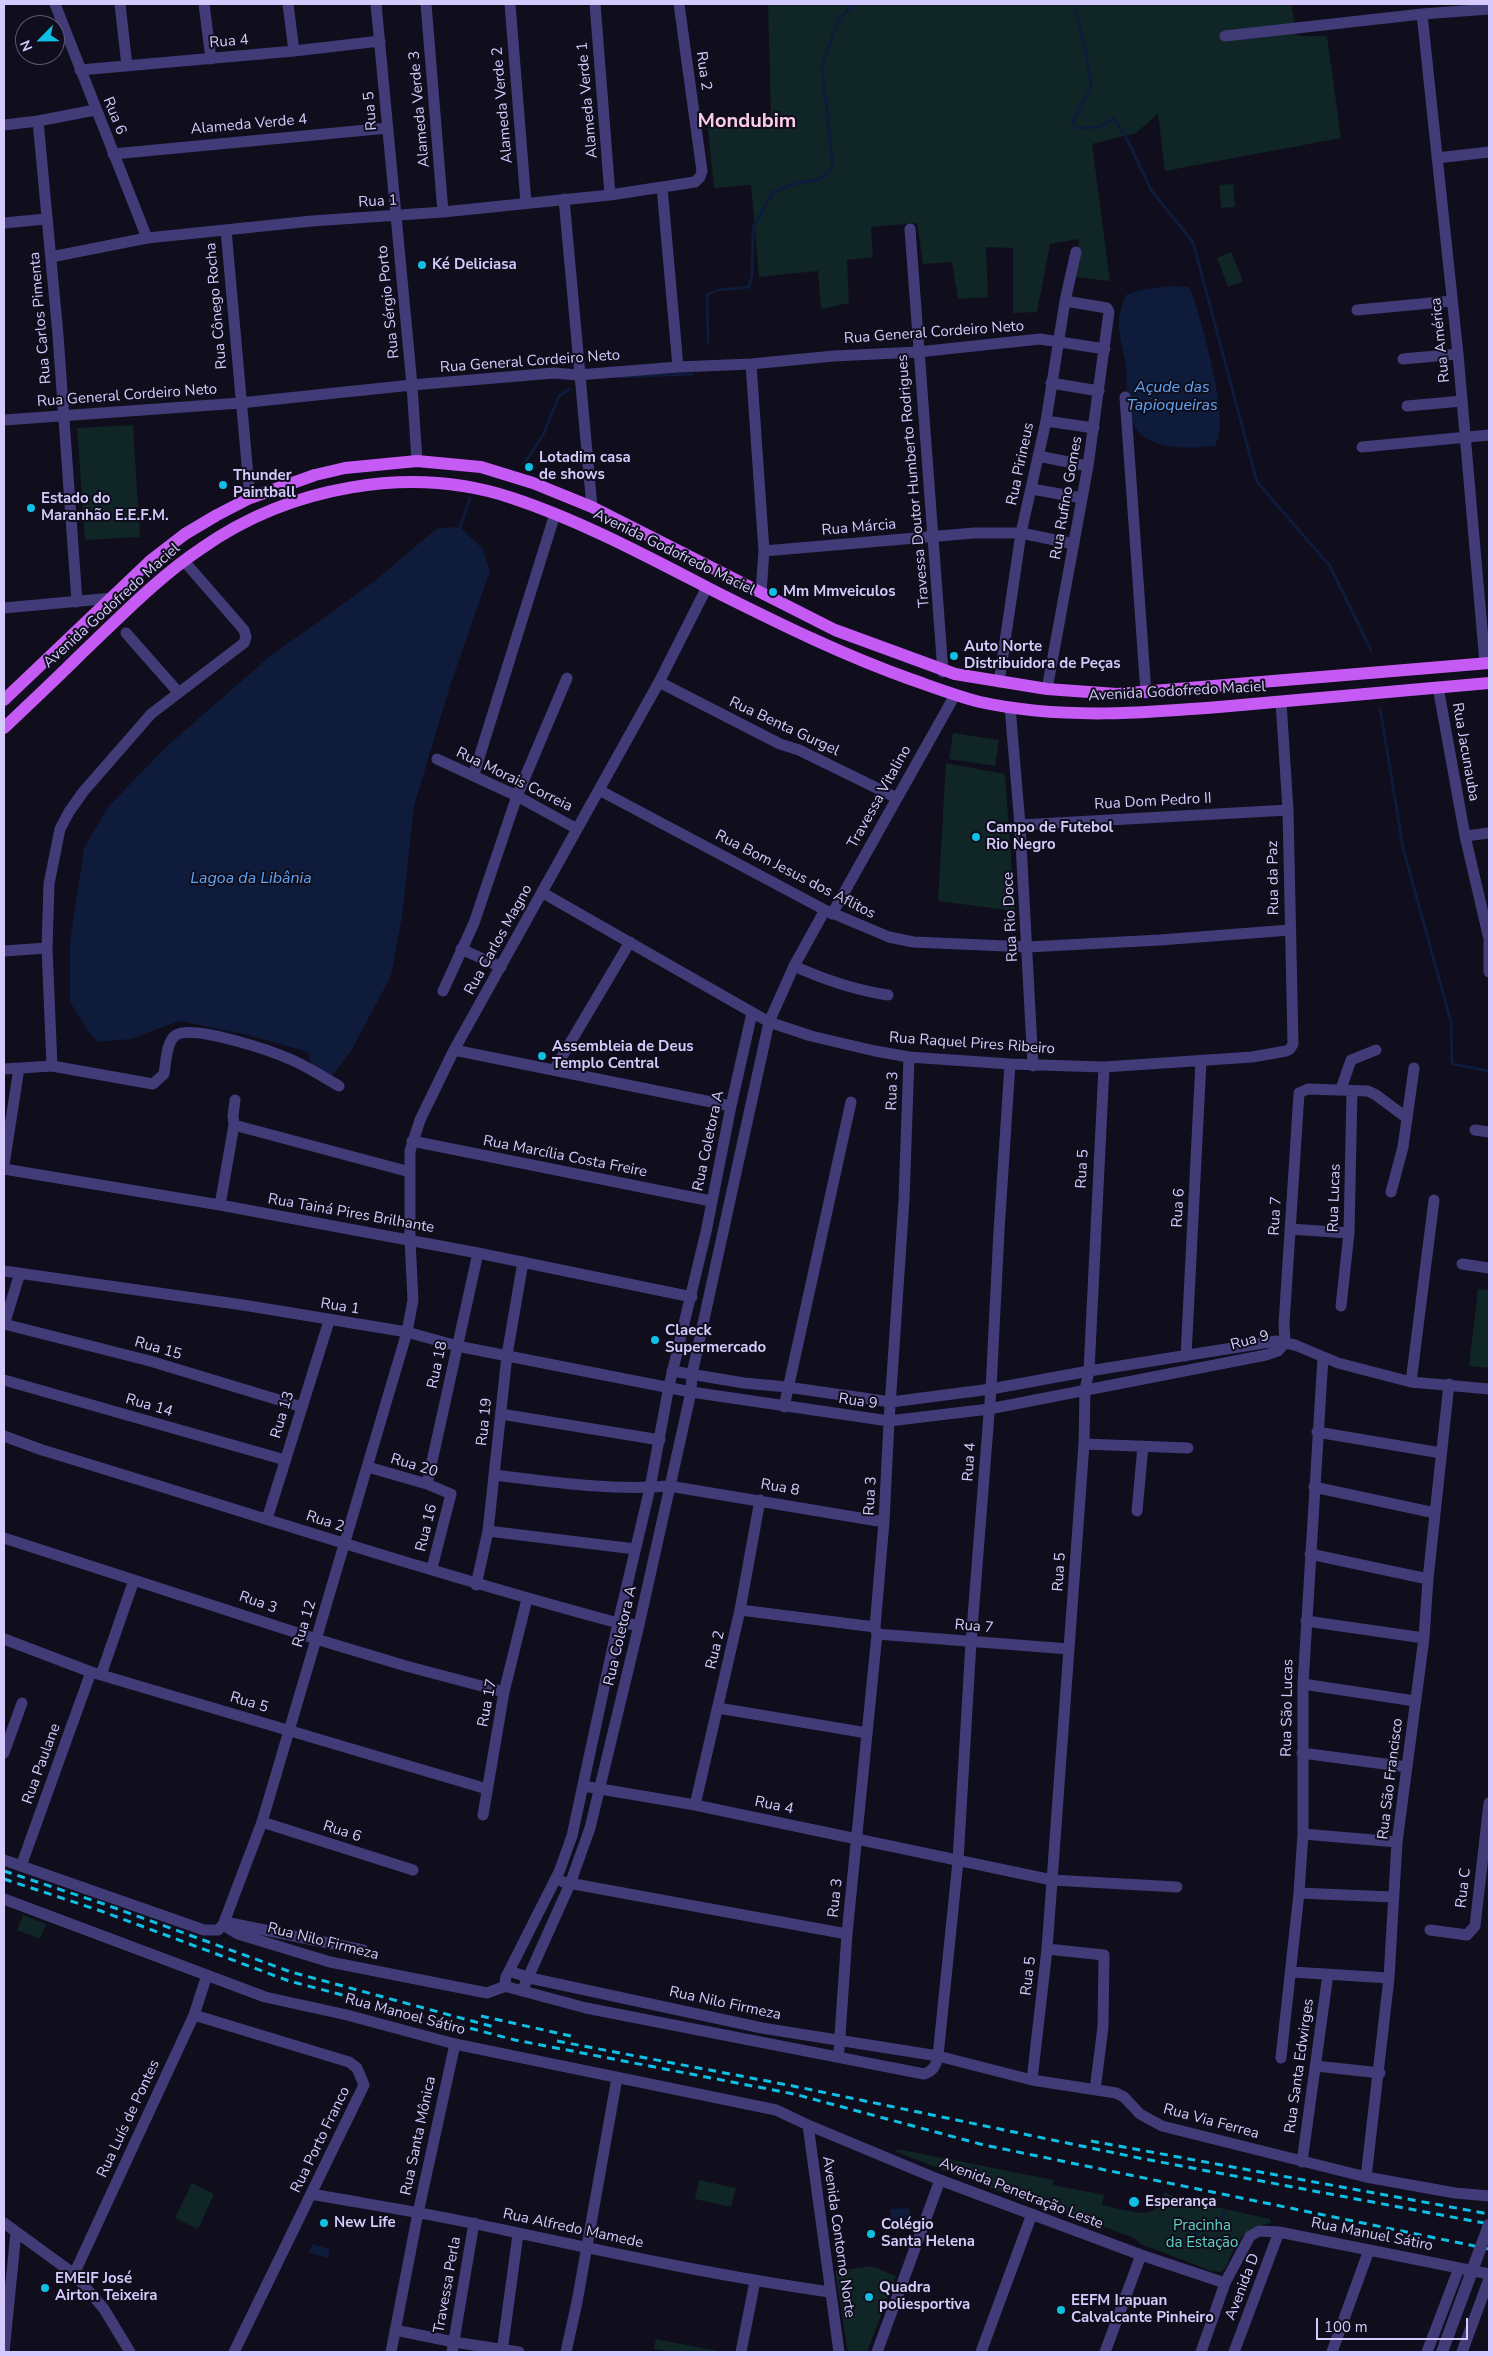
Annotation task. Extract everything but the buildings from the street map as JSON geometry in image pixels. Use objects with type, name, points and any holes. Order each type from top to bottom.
[{"type":"main road","name":"Avenida Godofredo Maciel","points":[[4,700],[150,561],[185,534],[250,498],[315,474],[345,468],[417,461],[481,467],[510,475],[592,508],[835,630],[943,672],[1047,689],[1117,694],[1487,663]]},
{"type":"main road","name":"Avenida Godofredo Maciel","points":[[4,728],[119,618],[184,561],[210,543],[249,522],[308,497],[342,488],[416,482],[475,488],[510,497],[555,514],[803,636],[874,666],[955,695],[1010,707],[1085,714],[1130,714],[1489,683]]},
{"type":"street","name":"Rua 6","points":[[55,4],[95,110],[147,238]]},
{"type":"street","points":[[120,4],[127,66]]},
{"type":"street","points":[[204,4],[211,59]]},
{"type":"street","points":[[288,4],[294,51]]},
{"type":"street","name":"Rua 5","points":[[376,4],[396,216]]},
{"type":"street","name":"Alameda Verde 3","points":[[426,4],[444,212]]},
{"type":"street","name":"Alameda Verde 2","points":[[510,4],[526,204]]},
{"type":"street","name":"Alameda Verde 1","points":[[595,4],[610,195]]},
{"type":"street","name":"Rua 2","points":[[679,4],[702,171]]},
{"type":"street","points":[[1225,36],[1422,14],[1489,9]]},
{"type":"street","name":"Rua América","points":[[1422,14],[1458,354],[1487,663]]},
{"type":"street","name":"Rua 4","points":[[80,70],[294,51],[380,41]]},
{"type":"street","points":[[4,125],[38,121],[95,110]]},
{"type":"street","name":"Rua Carlos Pimenta","points":[[38,121],[64,415],[77,602]]},
{"type":"street","name":"Alameda Verde 4","points":[[113,154],[388,128]]},
{"type":"street","points":[[1437,158],[1489,152]]},
{"type":"street","name":"Rua 1","points":[[50,258],[147,238],[312,221],[444,212],[610,195],[695,182],[700,177],[702,171]]},
{"type":"street","points":[[662,188],[678,367]]},
{"type":"street","points":[[564,199],[578,375],[592,508]]},
{"type":"street","name":"Rua Sérgio Porto","points":[[396,216],[412,385]]},
{"type":"street","points":[[4,223],[46,219]]},
{"type":"street","name":"Travessa Doutor Humberto Rodrigues","points":[[910,229],[943,672]]},
{"type":"street","name":"Rua Cônego Rocha","points":[[226,230],[250,498]]},
{"type":"street","name":"Rua Pirineus","points":[[999,682],[1021,533],[1046,421],[1065,301],[1076,252]]},
{"type":"street","name":"Rua Rufino Gomes","points":[[1047,689],[1088,466],[1109,312],[1107,308],[1065,301]]},
{"type":"street","points":[[1357,310],[1452,301]]},
{"type":"street","name":"Rua General Cordeiro Neto","points":[[4,420],[240,403],[412,385],[554,373],[578,375],[678,367],[751,364],[834,356],[918,352],[1040,339],[1105,350]]},
{"type":"street","points":[[1403,359],[1458,354]]},
{"type":"street","points":[[751,364],[764,551],[761,593]]},
{"type":"street","points":[[1051,383],[1098,391]]},
{"type":"street","points":[[412,385],[417,461]]},
{"type":"street","points":[[1125,397],[1146,693]]},
{"type":"street","points":[[1408,406],[1462,401]]},
{"type":"street","points":[[1046,421],[1094,428]]},
{"type":"street","points":[[1362,447],[1489,435]]},
{"type":"street","points":[[1038,456],[1088,466]]},
{"type":"street","points":[[1032,489],[1082,498]]},
{"type":"street","points":[[474,774],[555,514]]},
{"type":"street","name":"Rua Márcia","points":[[764,551],[974,533],[1021,533],[1049,537],[1074,544]]},
{"type":"street","points":[[52,1066],[47,948],[49,884],[60,829],[83,792],[151,714],[244,642],[246,637],[244,630],[184,561]]},
{"type":"street","name":"Rua Carlos Magno","points":[[407,1332],[413,1300],[410,1240],[410,1172],[412,1141],[420,1120],[454,1050],[659,682],[706,587]]},
{"type":"street","points":[[4,608],[112,598]]},
{"type":"street","points":[[126,633],[178,692]]},
{"type":"street","points":[[443,991],[474,923],[517,796],[567,678]]},
{"type":"street","name":"Rua Benta Gurgel","points":[[659,682],[772,740],[799,750],[897,798]]},
{"type":"street","name":"Rua Jacunauba","points":[[1438,687],[1465,836],[1489,940],[1489,972]]},
{"type":"street","name":"Travessa Vitalino","points":[[769,1022],[794,966],[829,912],[897,798],[955,695]]},
{"type":"street","name":"Rua da Paz","points":[[1281,702],[1288,810],[1293,1044],[1286,1051]]},
{"type":"street","name":"Rua Rio Doce","points":[[1010,707],[1028,947],[1033,1066]]},
{"type":"street","name":"Rua Morais Correia","points":[[437,760],[474,774],[577,829]]},
{"type":"street","name":"Rua Bom Jesus dos Aflitos","points":[[599,790],[829,912],[889,937],[913,942],[1028,947],[1160,940],[1290,930]]},
{"type":"street","name":"Rua Dom Pedro II","points":[[1020,825],[1288,810]]},
{"type":"street","points":[[1465,836],[1489,833]]},
{"type":"street","name":"Rua Raquel Pires Ribeiro","points":[[543,893],[769,1022],[811,1036],[875,1051],[909,1057],[1033,1066],[1104,1067],[1252,1057],[1286,1051]]},
{"type":"street","points":[[554,1070],[630,942]]},
{"type":"street","points":[[4,951],[47,948]]},
{"type":"street","points":[[461,949],[501,968]]},
{"type":"street","points":[[794,966],[833,983],[888,995]]},
{"type":"street","name":"Rua Coletora A","points":[[506,1984],[509,1971],[555,1881],[572,1836],[618,1623],[650,1488],[672,1371],[697,1275],[752,1013]]},
{"type":"street","name":"Rua Coletora A","points":[[522,1991],[530,1978],[570,1884],[601,1790],[691,1392],[692,1374],[769,1022]]},
{"type":"street","points":[[4,1070],[52,1066],[153,1084],[164,1074],[170,1040],[175,1035],[184,1032],[216,1036],[260,1048],[292,1060],[339,1086]]},
{"type":"street","points":[[454,1050],[731,1106]]},
{"type":"street","name":"Rua Lucas","points":[[1341,1306],[1349,1233],[1346,1090],[1351,1060],[1376,1050]]},
{"type":"street","name":"Rua 3","points":[[838,2057],[847,1934],[867,1733],[884,1522],[904,1200],[909,1057]]},
{"type":"street","name":"Rua 6","points":[[1186,1356],[1202,1061]]},
{"type":"street","name":"Rua 4","points":[[938,2056],[958,1861],[971,1642],[990,1409],[1010,1064]]},
{"type":"street","name":"Rua 5","points":[[1032,2080],[1047,1950],[1084,1444],[1085,1390],[1089,1370],[1104,1067]]},
{"type":"street","points":[[4,1165],[19,1068]]},
{"type":"street","points":[[1391,1192],[1403,1147],[1414,1068]]},
{"type":"street","name":"Rua 7","points":[[1294,1346],[1284,1324],[1298,1096],[1300,1091],[1308,1089],[1346,1090]]},
{"type":"street","points":[[1346,1090],[1372,1093],[1407,1118]]},
{"type":"street","points":[[220,1205],[234,1125],[235,1100]]},
{"type":"street","points":[[784,1407],[851,1102]]},
{"type":"street","points":[[234,1125],[410,1172]]},
{"type":"street","points":[[1475,1130],[1489,1132]]},
{"type":"street","name":"Rua Marcília Costa Freire","points":[[412,1141],[712,1201]]},
{"type":"street","name":"Rua Tainá Pires Brilhante","points":[[4,1169],[220,1205],[478,1252],[692,1297]]},
{"type":"street","points":[[1411,1382],[1434,1200]]},
{"type":"street","points":[[1290,1229],[1349,1233]]},
{"type":"street","name":"Rua 18","points":[[427,1484],[478,1252]]},
{"type":"street","name":"Rua 19","points":[[476,1585],[488,1531],[507,1355],[523,1262]]},
{"type":"street","points":[[1462,1264],[1489,1268]]},
{"type":"street","name":"Rua 1","points":[[4,1271],[243,1305],[329,1321],[407,1332],[457,1346],[669,1386]]},
{"type":"street","points":[[4,1325],[20,1273]]},
{"type":"street","points":[[697,1275],[713,1277]]},
{"type":"street","name":"Rua 13","points":[[267,1519],[329,1321]]},
{"type":"street","name":"Rua 15","points":[[4,1325],[150,1361],[302,1406]]},
{"type":"street","name":"Rua 12","points":[[224,1924],[262,1822],[407,1332]]},
{"type":"street","name":"Rua 9","points":[[672,1371],[744,1383],[787,1387],[891,1402],[991,1389],[1089,1370],[1186,1356],[1264,1342],[1294,1346]]},
{"type":"street","points":[[1294,1346],[1322,1357],[1411,1382],[1489,1389]]},
{"type":"street","name":"Rua 9","points":[[669,1386],[691,1392],[784,1407],[889,1421],[990,1409],[1266,1355],[1294,1346]]},
{"type":"street","name":"Rua São Lucas","points":[[1281,2058],[1300,1893],[1303,1834],[1303,1684],[1322,1357]]},
{"type":"street","name":"Rua 14","points":[[4,1380],[285,1460]]},
{"type":"street","name":"Rua São Francisco","points":[[1366,2177],[1380,2073],[1389,1978],[1397,1842],[1424,1638],[1428,1579],[1449,1384]]},
{"type":"street","points":[[501,1414],[660,1440]]},
{"type":"street","points":[[1317,1432],[1441,1453]]},
{"type":"street","name":"Rua 2","points":[[4,1436],[42,1450],[345,1544],[432,1568],[476,1585],[618,1623],[639,1625]]},
{"type":"street","points":[[1084,1444],[1188,1448]]},
{"type":"street","points":[[1137,1511],[1143,1446]]},
{"type":"street","name":"Rua 20","points":[[368,1467],[427,1484],[451,1494]]},
{"type":"street","name":"Rua 8","points":[[494,1475],[575,1485],[650,1488],[670,1486],[884,1522]]},
{"type":"street","points":[[1314,1488],[1435,1513]]},
{"type":"street","name":"Rua 16","points":[[432,1568],[451,1494]]},
{"type":"street","name":"Rua 2","points":[[695,1806],[740,1610],[760,1500]]},
{"type":"street","points":[[488,1531],[635,1549]]},
{"type":"street","name":"Rua 3","points":[[4,1538],[316,1639],[406,1666],[504,1692]]},
{"type":"street","points":[[1310,1554],[1428,1579]]},
{"type":"street","name":"Rua Paulane","points":[[20,1866],[134,1580]]},
{"type":"street","name":"Rua 17","points":[[483,1815],[504,1692],[527,1598]]},
{"type":"street","name":"Rua 7","points":[[740,1610],[876,1631],[971,1642],[1069,1649]]},
{"type":"street","points":[[1306,1621],[1424,1638]]},
{"type":"street","name":"Rua 5","points":[[4,1639],[96,1674],[487,1789]]},
{"type":"street","points":[[1303,1684],[1416,1701]]},
{"type":"street","points":[[4,1753],[22,1703]]},
{"type":"street","points":[[718,1708],[867,1733]]},
{"type":"street","points":[[1302,1752],[1407,1767]]},
{"type":"street","name":"Rua 4","points":[[584,1786],[695,1806],[1052,1880],[1177,1888]]},
{"type":"street","name":"Rua C","points":[[1430,1930],[1467,1935],[1472,1932],[1475,1926],[1485,1884],[1489,1803]]},
{"type":"street","name":"Rua 6","points":[[262,1822],[413,1870]]},
{"type":"street","points":[[1303,1834],[1397,1842]]},
{"type":"street","points":[[4,1860],[204,1930],[218,1930],[224,1924],[364,1950]]},
{"type":"street","name":"Rua 3","points":[[555,1881],[847,1934]]},
{"type":"street","points":[[1300,1893],[1394,1897]]},
{"type":"street","name":"Rua Manoel Sátiro","points":[[4,1899],[265,1997],[347,2015],[454,2044],[776,2110],[808,2125]]},
{"type":"street","name":"Rua Nilo Firmeza","points":[[224,1924],[238,1934],[330,1962],[487,1993],[506,1984],[522,1991],[586,2008],[924,2074],[931,2072],[938,2056],[840,2042],[762,2028],[530,1978],[509,1971]]},
{"type":"street","points":[[1047,1950],[1104,1955],[1103,2027],[1095,2090]]},
{"type":"street","points":[[1292,1972],[1389,1978]]},
{"type":"street","name":"Rua Santa Edwirges","points":[[1302,2162],[1328,1974]]},
{"type":"street","name":"Rua Luís de Pontes","points":[[74,2274],[194,2015],[207,1975]]},
{"type":"street","name":"Rua Porto Franco","points":[[194,2015],[348,2062],[357,2068],[362,2076],[364,2085],[234,2352]]},
{"type":"street","name":"Rua Santa Mônica","points":[[391,2352],[454,2044]]},
{"type":"street","name":"Rua Via Ferrea","points":[[938,2056],[1032,2080],[1116,2093],[1124,2097],[1140,2114],[1162,2126],[1302,2162],[1366,2177],[1455,2193],[1488,2194]]},
{"type":"street","points":[[1316,2066],[1380,2073]]},
{"type":"street","points":[[566,2352],[587,2248],[617,2078]]},
{"type":"street","name":"Avenida Penetração Leste","points":[[808,2125],[940,2180],[1141,2255],[1226,2283]]},
{"type":"street","name":"Avenida Contorno Norte","points":[[808,2125],[839,2352]]},
{"type":"street","points":[[876,2352],[940,2180]]},
{"type":"street","name":"Rua Alfredo Mamede","points":[[311,2194],[474,2223],[518,2234],[755,2281],[830,2292]]},
{"type":"street","points":[[981,2352],[1032,2214]]},
{"type":"street","points":[[4,2223],[74,2274],[104,2309],[130,2352]]},
{"type":"street","name":"Travessa Perla","points":[[453,2347],[474,2223]]},
{"type":"street","points":[[1442,2352],[1489,2225]]},
{"type":"street","name":"Rua Manuel Sátiro","points":[[1250,2236],[1259,2231],[1279,2232],[1489,2274]]},
{"type":"street","points":[[4,2352],[16,2232]]},
{"type":"street","name":"Avenida D","points":[[1234,2352],[1279,2232]]},
{"type":"street","points":[[502,2351],[518,2234]]},
{"type":"street","name":"Avenida D","points":[[1201,2352],[1226,2283],[1250,2236]]},
{"type":"street","points":[[1332,2352],[1369,2250]]},
{"type":"street","points":[[1105,2352],[1141,2255]]},
{"type":"street","points":[[1427,2352],[1459,2268]]},
{"type":"street","points":[[1462,2352],[1489,2279]]},
{"type":"street","points":[[741,2352],[755,2281]]},
{"type":"street","points":[[395,2330],[453,2347],[519,2352]]},
{"type":"green space","points":[[768,4],[1291,4],[1297,36],[1327,36],[1341,138],[1165,171],[1158,114],[1136,133],[1092,144],[1110,281],[1075,277],[1079,239],[1050,244],[1037,312],[1013,313],[1013,248],[986,247],[988,297],[958,299],[952,262],[923,264],[917,223],[871,227],[873,257],[847,260],[849,303],[821,309],[818,271],[759,277],[751,185],[714,188],[707,119],[771,114]]},
{"type":"green space","points":[[1233,184],[1235,207],[1221,208],[1219,185]]},
{"type":"green space","points":[[1231,252],[1243,281],[1228,287],[1217,258]]},
{"type":"green space","points":[[133,425],[140,537],[85,540],[77,428]]},
{"type":"green space","points":[[953,733],[999,740],[995,766],[949,759]]},
{"type":"green space","name":"Campo de Futebol Rio Negro","points":[[946,763],[1005,774],[1015,911],[938,901]]},
{"type":"green space","points":[[1478,1289],[1489,1290],[1489,1368],[1469,1366]]},
{"type":"green space","points":[[23,1915],[46,1924],[40,1939],[17,1930]]},
{"type":"green space","name":"Pracinha da Estação","points":[[897,2149],[1054,2180],[1053,2185],[1104,2195],[1102,2205],[1131,2212],[1148,2212],[1155,2209],[1161,2202],[1164,2192],[1177,2198],[1270,2219],[1271,2223],[1257,2226],[1241,2237],[1225,2269],[1221,2272],[1211,2271],[1141,2244],[1134,2238],[1066,2213],[1061,2215],[896,2152]]},
{"type":"green space","points":[[699,2180],[736,2188],[731,2207],[695,2199]]},
{"type":"green space","points":[[192,2183],[214,2194],[198,2229],[175,2218]]},
{"type":"green space","points":[[872,2266],[896,2276],[867,2352],[848,2352],[835,2271]]},
{"type":"green space","points":[[656,2339],[723,2352],[672,2352],[654,2349]]},
{"type":"water","name":"Açude das Tapioqueiras","points":[[1169,286],[1189,287],[1195,301],[1218,397],[1219,434],[1215,446],[1188,448],[1161,445],[1139,433],[1132,422],[1128,408],[1126,366],[1119,332],[1120,311],[1126,295],[1140,290]]},
{"type":"water","name":"Lagoa da Libânia","points":[[460,527],[483,549],[490,571],[451,683],[414,806],[402,917],[391,976],[351,1051],[330,1078],[312,1068],[308,1052],[248,1035],[179,1021],[131,1039],[98,1042],[88,1031],[70,1002],[70,941],[84,848],[108,807],[167,746],[269,657],[376,580],[437,528]]},
{"type":"water","points":[[910,2208],[911,2223],[892,2225],[890,2209]]},
{"type":"water","points":[[312,2244],[330,2249],[328,2258],[309,2253]]},
{"type":"waterway","points":[[708,342],[707,295],[718,290],[749,287],[752,275],[753,228],[773,192],[797,183],[818,180],[833,168],[822,67],[838,20],[854,4]]},
{"type":"waterway","points":[[1074,4],[1085,47],[1091,87],[1072,123],[1077,128],[1101,126],[1114,118],[1128,141],[1151,190],[1193,242],[1257,482],[1330,566],[1371,650]]},
{"type":"waterway","points":[[619,377],[692,374]]},
{"type":"waterway","points":[[524,464],[543,435],[559,396],[569,389]]},
{"type":"waterway","points":[[460,527],[470,498]]},
{"type":"waterway","points":[[1380,708],[1403,848],[1451,1022],[1452,1064],[1489,1071]]},
{"type":"waterway","points":[[1188,2237],[1218,2223],[1225,2212]]},
{"type":"railway","points":[[4,1871],[104,1904],[291,1972],[494,2027]]},
{"type":"railway","points":[[4,1879],[101,1911],[289,1981],[515,2040],[794,2094],[984,2145],[1489,2249]]},
{"type":"railway","points":[[481,2016],[571,2036]]},
{"type":"railway","points":[[557,2041],[793,2086],[1139,2158],[1489,2224]]},
{"type":"railway","points":[[1091,2141],[1489,2214]]},
{"type":"place","name":"Ké Deliciasa","points":[[422,265]]},
{"type":"place","name":"Lotadim casa de shows","points":[[529,467]]},
{"type":"place","name":"Thunder Paintball","points":[[223,485]]},
{"type":"place","name":"Estado do Maranhão E.E.F.M.","points":[[31,508]]},
{"type":"place","name":"Mm Mmveiculos","points":[[773,592]]},
{"type":"place","name":"Auto Norte Distribuidora de Peças","points":[[954,656]]},
{"type":"place","name":"Campo de Futebol Rio Negro","points":[[976,837]]},
{"type":"place","name":"Assembleia de Deus Templo Central","points":[[542,1056]]},
{"type":"place","name":"Claeck Supermercado","points":[[655,1340]]},
{"type":"place","name":"Esperança","points":[[1134,2202]]},
{"type":"place","name":"New Life","points":[[324,2223]]},
{"type":"place","name":"Colégio Santa Helena","points":[[871,2234]]},
{"type":"place","name":"EMEIF José Airton Teixeira","points":[[45,2288]]},
{"type":"place","name":"Quadra poliesportiva","points":[[869,2297]]},
{"type":"place","name":"EEFM Irapuan Calvalcante Pinheiro","points":[[1061,2310]]},
{"type":"district","name":"Mondubim","points":[[747,122]]}]
